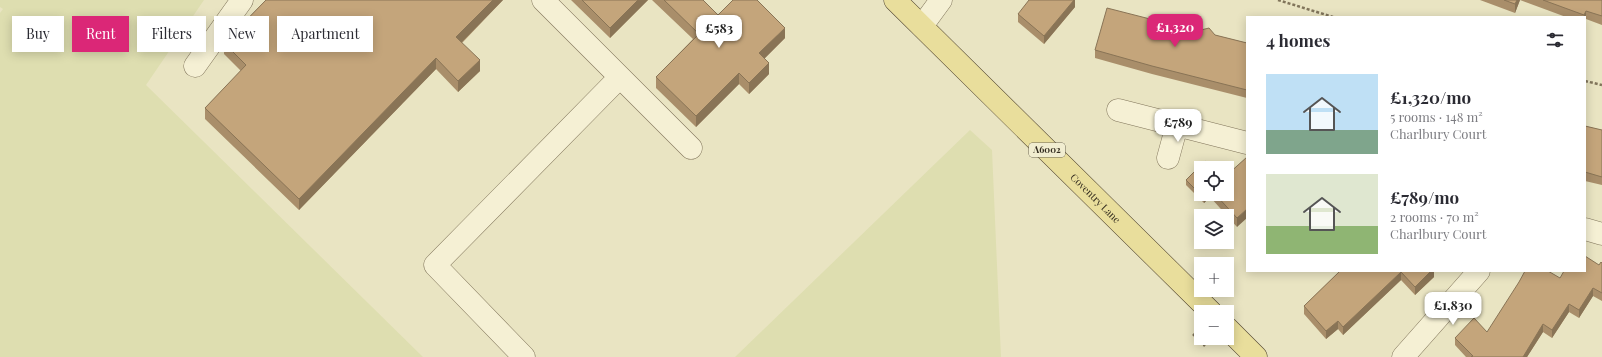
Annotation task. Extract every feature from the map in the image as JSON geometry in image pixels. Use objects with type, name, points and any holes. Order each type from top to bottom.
[{"type":"main road","name":"Coventry Lane","points":[[895,0],[1205,305]]},
{"type":"main road","points":[[1234,335],[1256,357]]},
{"type":"street","points":[[195,66],[242,0]]},
{"type":"street","points":[[543,0],[691,148]]},
{"type":"street","points":[[922,26],[941,0]]},
{"type":"street","points":[[524,357],[434,265],[620,77]]},
{"type":"street","points":[[1118,110],[1246,143]]},
{"type":"street","points":[[1168,158],[1177,125]]},
{"type":"street","points":[[1586,229],[1602,234]]},
{"type":"street","points":[[1402,357],[1478,272]]},
{"type":"path","points":[[1278,0],[1330,16]]},
{"type":"path","points":[[1586,81],[1602,85]]},
{"type":"path","points":[[1190,330],[1211,352]]},
{"type":"green space","points":[[0,0],[204,0],[193,16],[137,16],[137,52],[169,52],[146,85],[423,357],[0,357],[0,13],[3,9],[0,7]]},
{"type":"green space","points":[[970,130],[992,150],[1001,357],[735,357]]},
{"type":"building","points":[[266,0],[493,0],[456,37],[480,60],[458,81],[436,58],[299,199],[205,108],[246,65],[233,52],[269,52],[269,16],[250,16]]},
{"type":"building","points":[[582,0],[638,0],[610,28]]},
{"type":"building","points":[[664,0],[703,0],[718,15],[733,0],[757,0],[785,28],[759,53],[769,63],[749,83],[739,73],[696,116],[656,77],[699,34]]},
{"type":"building","points":[[1029,0],[1074,0],[1044,36],[1018,14]]},
{"type":"building","points":[[1504,0],[1517,0],[1515,4]]},
{"type":"building","points":[[1543,0],[1602,0],[1602,16],[1586,11],[1584,15]]},
{"type":"building","points":[[1107,8],[1197,31],[1209,28],[1215,35],[1246,43],[1246,90],[1152,66],[1095,50]]},
{"type":"building","points":[[1586,126],[1602,130],[1602,177],[1586,172]]},
{"type":"building","points":[[1246,158],[1246,210],[1237,218],[1234,215],[1234,209],[1229,209],[1221,201],[1234,201],[1234,169]]},
{"type":"building","points":[[1194,172],[1194,188],[1186,180]]},
{"type":"building","points":[[1586,257],[1599,265],[1601,262],[1602,293],[1593,288],[1579,310],[1569,304],[1552,330],[1543,324],[1523,357],[1471,357],[1473,356],[1455,338],[1474,318],[1487,332],[1524,272],[1550,272],[1560,278],[1563,272],[1586,272]]},
{"type":"building","points":[[1339,272],[1401,272],[1343,327],[1338,321],[1326,331],[1304,306]]},
{"type":"building","points":[[1401,272],[1430,272],[1415,287]]}]
